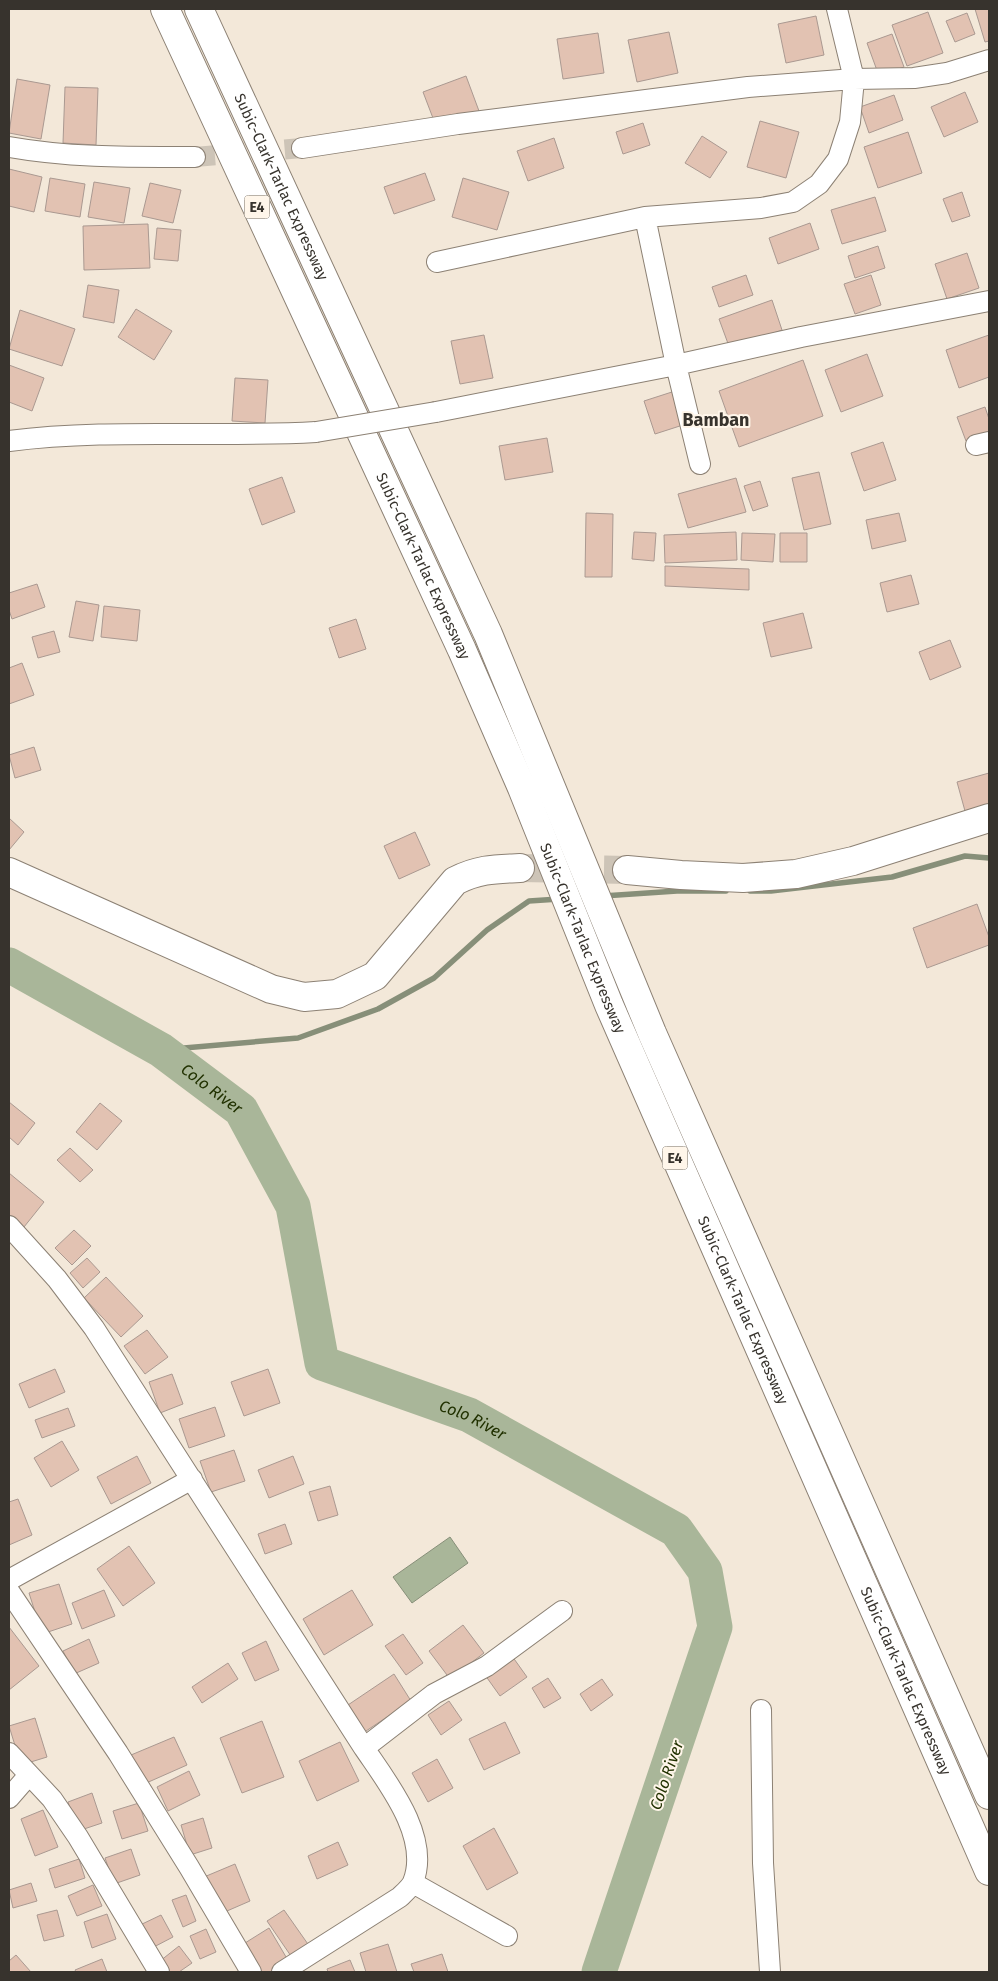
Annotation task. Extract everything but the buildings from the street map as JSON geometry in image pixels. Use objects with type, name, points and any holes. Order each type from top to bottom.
[{"type":"main road","name":"Subic-Clark-Tarlac Expressway","points":[[165,9],[462,650],[522,788],[609,1006],[989,1871]]},
{"type":"main road","name":"Subic-Clark-Tarlac Expressway","points":[[200,9],[488,634],[652,1033],[989,1795]]},
{"type":"main road","points":[[628,870],[743,878],[796,874],[852,861],[989,818]]},
{"type":"main road","points":[[9,872],[271,989],[304,997],[337,994],[375,976],[455,881],[471,873],[487,869],[520,868]]},
{"type":"street","points":[[437,262],[645,216],[761,208],[793,202],[819,184],[838,159],[850,122],[854,79],[838,9]]},
{"type":"street","points":[[302,148],[458,124],[748,87],[854,79],[914,78],[947,73],[989,60]]},
{"type":"street","points":[[9,147],[82,157],[195,157]]},
{"type":"street","points":[[645,216],[676,365],[700,464]]},
{"type":"street","points":[[9,441],[44,436],[260,435],[316,432],[436,412],[676,365],[801,337],[989,301]]},
{"type":"street","points":[[9,1226],[57,1279],[94,1328],[400,1801],[412,1830],[417,1857],[413,1883],[400,1897],[282,1972]]},
{"type":"street","points":[[9,1580],[192,1479]]},
{"type":"street","points":[[9,1591],[118,1753],[189,1867],[251,1972]]},
{"type":"street","points":[[364,1748],[434,1694],[486,1666],[562,1611]]},
{"type":"street","points":[[761,1710],[763,1863],[770,1972]]},
{"type":"street","points":[[9,1753],[52,1799],[78,1837],[159,1972]]},
{"type":"street","points":[[9,1798],[30,1775]]},
{"type":"street","points":[[413,1883],[507,1936]]},
{"type":"shaded area","points":[[450,1537],[468,1563],[412,1603],[393,1577]]},
{"type":"waterway","points":[[750,891],[771,891],[892,877],[965,856],[989,858]]},
{"type":"waterway","points":[[603,896],[677,891],[726,891]]},
{"type":"waterway","points":[[161,1050],[298,1038],[378,1009],[434,978],[487,930],[529,901],[559,899]]},
{"type":"waterway","name":"Colo River","points":[[9,965],[161,1050],[241,1110],[293,1206],[322,1363],[469,1415],[676,1530],[705,1571],[715,1627],[599,1972]]},
{"type":"tunnel","points":[[195,157],[302,148]]},
{"type":"tunnel","points":[[520,868],[627,870]]},
{"type":"district","name":"Bamban","points":[[716,420]]}]
